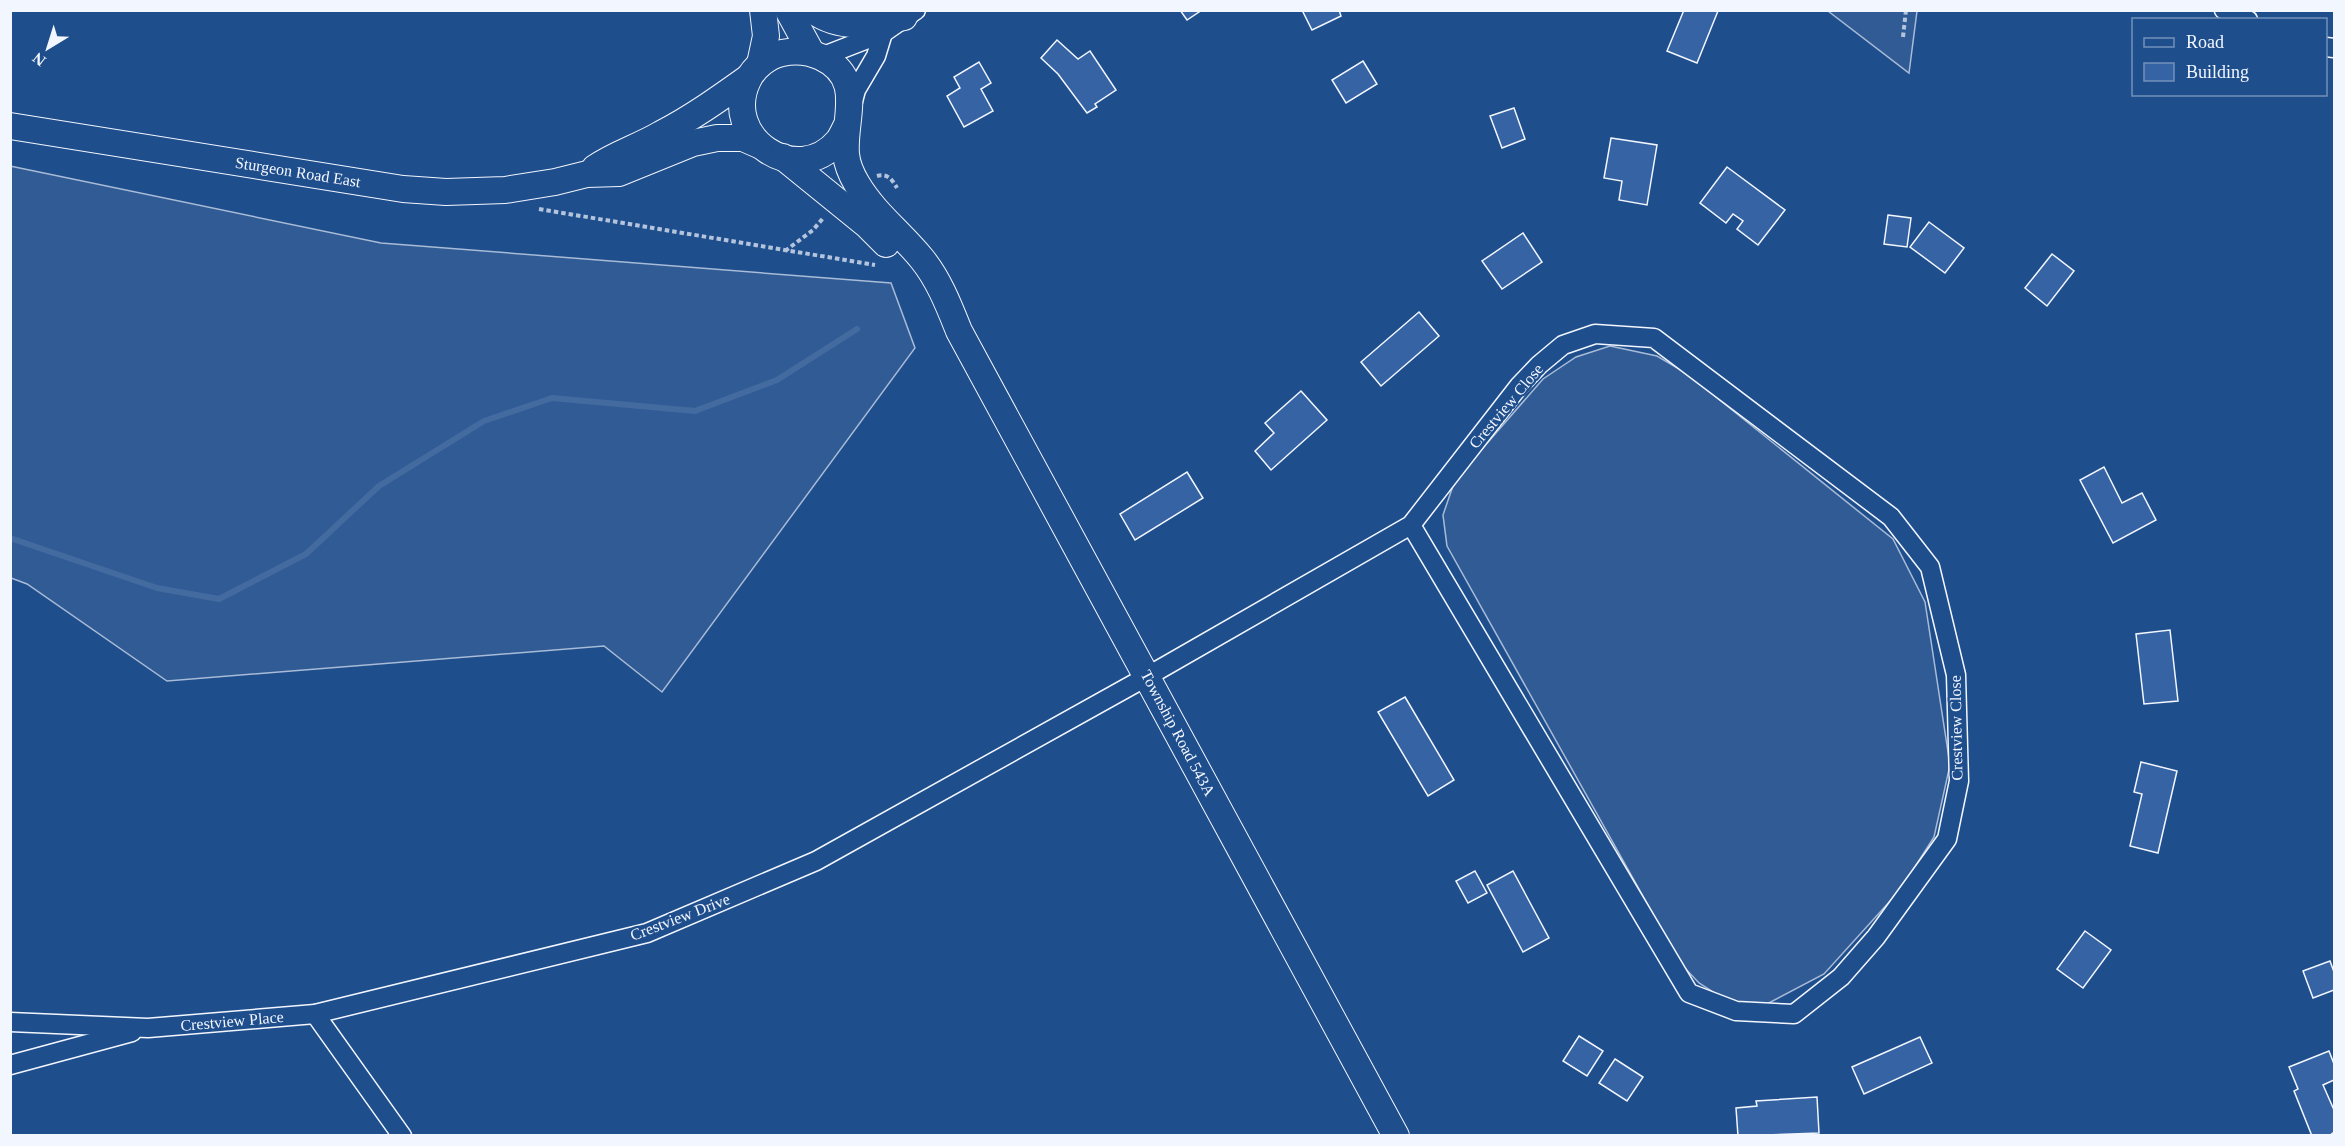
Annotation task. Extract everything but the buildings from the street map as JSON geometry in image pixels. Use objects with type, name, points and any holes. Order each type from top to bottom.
[{"type":"main road","points":[[759,145],[748,131],[742,114],[742,96],[754,71],[766,36],[763,10]]},
{"type":"main road","name":"Township Road 543A","points":[[788,10],[816,55],[828,60],[841,73],[849,90],[846,153],[848,167],[857,184],[872,206],[922,258],[934,275],[959,331],[1396,1136]]},
{"type":"main road","points":[[812,10],[836,23],[861,26],[910,14]]},
{"type":"main road","points":[[754,71],[775,54],[793,50],[816,55]]},
{"type":"main road","name":"Sturgeon Road East","points":[[587,174],[608,159],[678,125],[754,71]]},
{"type":"main road","name":"Township Road 543A","points":[[759,145],[774,155],[791,160],[808,159],[825,152],[838,140],[849,116]]},
{"type":"main road","name":"Sturgeon Road East","points":[[10,126],[403,189],[446,192],[505,190],[587,174],[619,173],[693,143],[717,138],[743,138],[759,145]]},
{"type":"main road","name":"Township Road 543A","points":[[783,157],[868,226],[910,270],[941,312],[959,331]]},
{"type":"street","points":[[2224,10],[2243,18]]},
{"type":"street","points":[[816,55],[883,33],[910,14]]},
{"type":"street","points":[[849,116],[856,90],[876,56],[883,33]]},
{"type":"street","name":"Crestview Close","points":[[1148,676],[1411,525],[1519,386],[1539,364],[1563,345],[1595,334],[1654,338],[1891,517],[1930,567],[1956,675],[1959,781],[1947,839],[1876,937],[1841,977],[1794,1014],[1736,1011],[1689,993],[1411,525]]},
{"type":"street","name":"Crestview Drive","points":[[315,1014],[647,933],[816,861],[1148,676]]},
{"type":"street","points":[[315,1014],[402,1136]]},
{"type":"street","name":"Crestview Place","points":[[10,1022],[148,1028],[315,1014]]},
{"type":"street","name":"Crestview Place","points":[[10,1065],[148,1028]]},
{"type":"path","points":[[1903,37],[1906,10]]},
{"type":"path","points":[[869,177],[882,175],[892,179],[897,188]]},
{"type":"path","points":[[786,250],[813,230],[825,214]]},
{"type":"shaded area","points":[[1828,11],[1917,11],[1909,73]]},
{"type":"shaded area","points":[[10,166],[381,243],[891,283],[915,348],[662,692],[604,646],[167,681],[27,584],[11,578]]},
{"type":"shaded area","points":[[1610,346],[1657,356],[1686,373],[1893,539],[1925,602],[1950,765],[1934,837],[1901,889],[1824,974],[1765,1005],[1730,1003],[1699,983],[1681,964],[1447,546],[1443,515],[1455,480],[1543,379],[1576,357]]},
{"type":"waterway","points":[[10,538],[157,588],[219,599],[306,554],[379,486],[484,421],[552,398],[695,411],[777,380],[857,329]]}]
